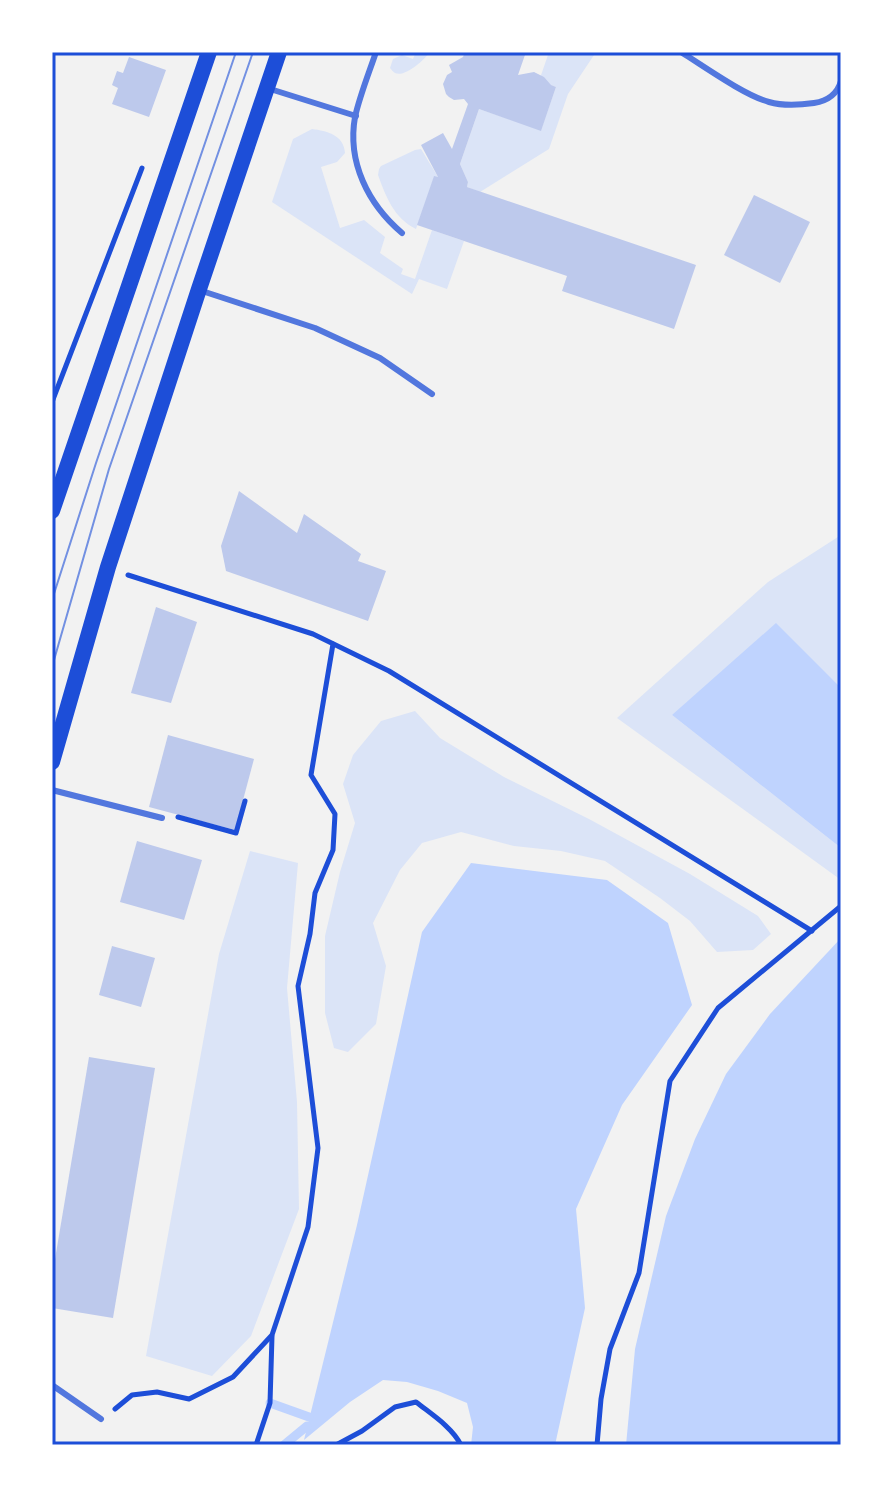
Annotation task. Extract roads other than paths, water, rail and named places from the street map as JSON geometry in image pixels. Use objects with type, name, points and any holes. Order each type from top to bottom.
[{"type":"main road","points":[[52,511],[209,52]]},
{"type":"main road","points":[[52,762],[108,567],[279,52]]},
{"type":"lane","points":[[376,52],[356,116],[354,137],[359,173],[376,207],[402,233]]},
{"type":"lane","points":[[681,52],[756,97],[772,103],[825,101],[838,90],[841,81]]},
{"type":"lane","points":[[267,88],[356,116]]},
{"type":"lane","points":[[199,289],[328,334],[380,358],[432,394]]},
{"type":"lane","points":[[52,790],[162,818]]},
{"type":"lane","points":[[52,1385],[101,1419]]},
{"type":"water","points":[[776,623],[841,688],[841,848],[672,715]]},
{"type":"water","points":[[471,863],[607,880],[668,923],[692,1005],[622,1105],[576,1209],[585,1308],[555,1445],[471,1445],[473,1427],[467,1403],[407,1382],[383,1380],[350,1402],[304,1440],[357,1225],[422,932]]},
{"type":"water","points":[[841,938],[841,1445],[626,1445],[635,1349],[666,1216],[695,1139],[726,1074],[770,1014]]},
{"type":"waterway","points":[[270,1403],[309,1417]]},
{"type":"waterway","points":[[284,1445],[307,1426]]},
{"type":"tram line","points":[[52,600],[236,52]]},
{"type":"tram line","points":[[52,667],[109,469],[253,52]]}]
